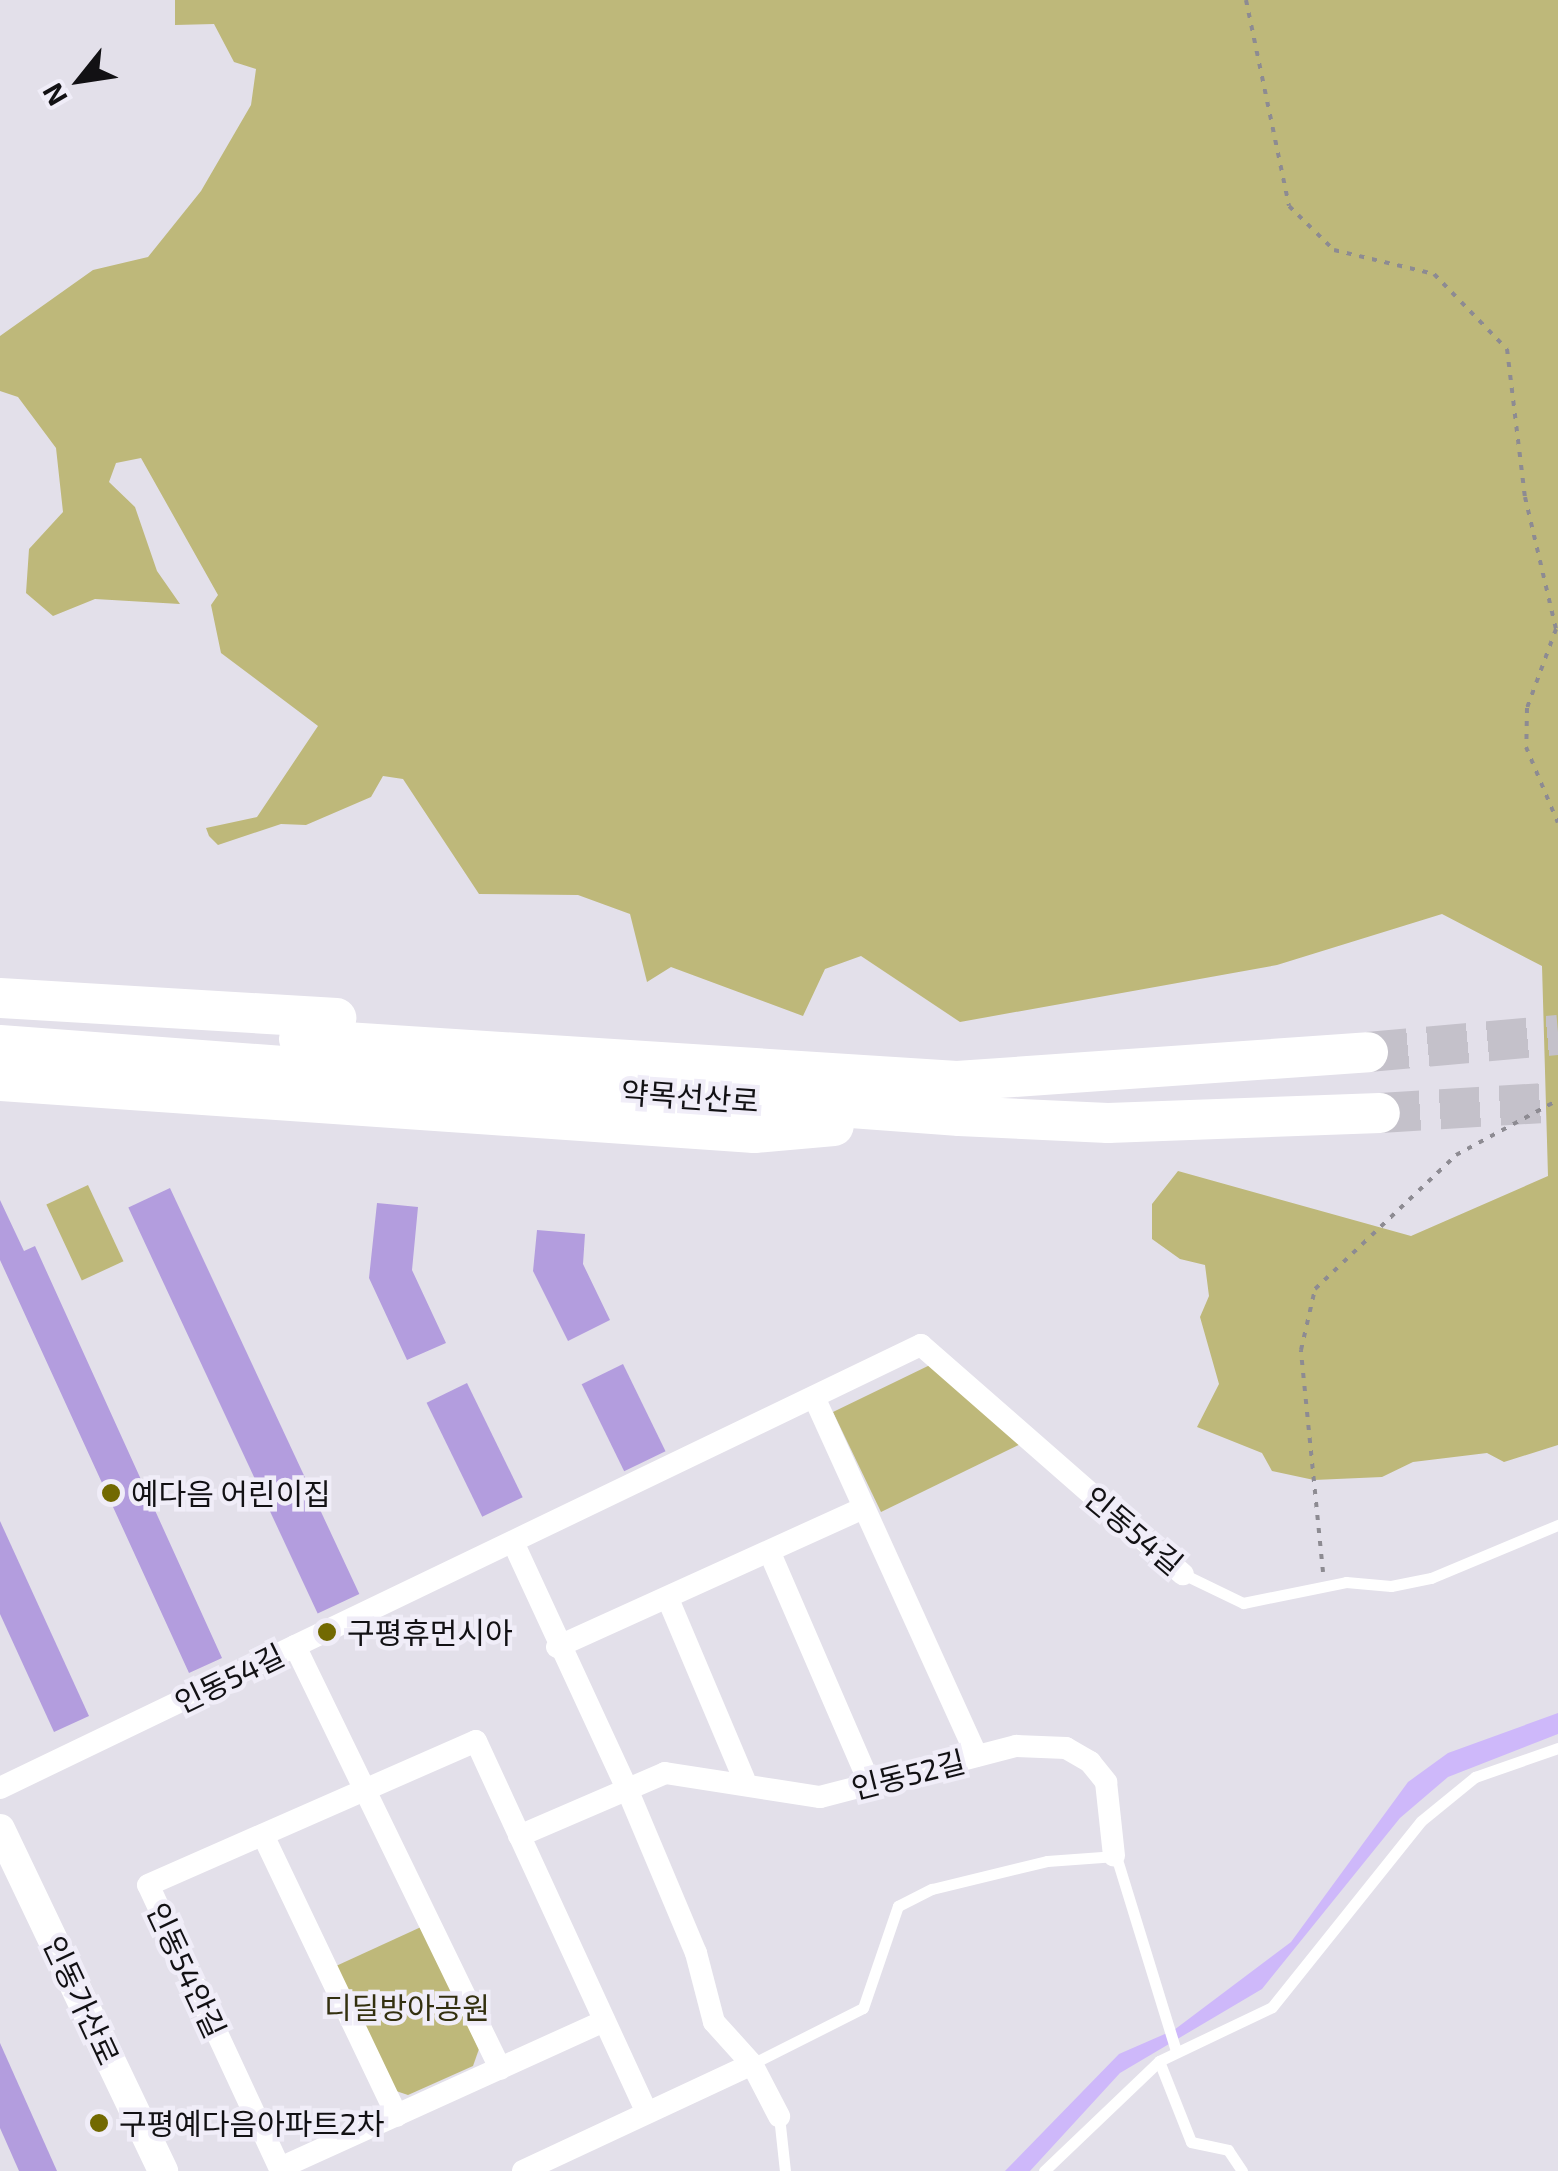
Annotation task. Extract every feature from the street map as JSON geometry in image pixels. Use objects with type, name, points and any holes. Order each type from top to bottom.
[{"type":"highway","points":[[0,998],[515,1029],[958,1099]]},
{"type":"highway","name":"약목선산로","points":[[0,1020],[92,1039]]},
{"type":"highway","name":"약목선산로","points":[[0,1045],[92,1039],[958,1099],[1108,1123],[1380,1113]]},
{"type":"highway","name":"약목선산로","points":[[958,1099],[1368,1052]]},
{"type":"highway","points":[[0,1081],[754,1133],[958,1099]]},
{"type":"main road","name":"인동가산로","points":[[0,1829],[163,2171]]},
{"type":"street","name":"인동54길","points":[[0,1788],[922,1345],[1184,1574]]},
{"type":"street","points":[[814,1397],[978,1756]]},
{"type":"street","points":[[557,1647],[864,1508]]},
{"type":"street","points":[[512,1542],[557,1647],[627,1789],[696,1953],[714,2022],[752,2064],[779,2116]]},
{"type":"street","points":[[770,1553],[870,1784]]},
{"type":"street","points":[[668,1598],[744,1779]]},
{"type":"street","points":[[296,1646],[368,1788],[500,2070]]},
{"type":"street","name":"인동54안길","points":[[604,2021],[280,2170],[148,1885],[476,1741],[647,2113]]},
{"type":"street","name":"인동52길","points":[[627,1789],[666,1773],[744,1779],[820,1797],[1016,1746],[1066,1748],[1090,1762],[1106,1782],[1114,1856]]},
{"type":"street","points":[[519,1836],[627,1789]]},
{"type":"street","points":[[262,1834],[397,2116]]},
{"type":"street","points":[[524,2171],[752,2064]]},
{"type":"lane","name":"인동54길","points":[[1184,1574],[1243,1603],[1325,1587],[1431,1578],[1558,1525]]},
{"type":"lane","points":[[1044,2171],[1159,2061],[1272,2007],[1421,1821],[1475,1777],[1558,1748]]},
{"type":"lane","points":[[752,2064],[863,2008],[898,1906],[932,1889],[1046,1861],[1114,1856]]},
{"type":"lane","name":"인동52길","points":[[1114,1856],[1152,1988],[1176,2051]]},
{"type":"lane","points":[[1159,2061],[1191,2142],[1228,2150],[1242,2171]]},
{"type":"lane","points":[[779,2116],[786,2171]]},
{"type":"path","points":[[1246,0],[1290,206],[1334,250],[1434,274],[1508,348],[1525,497],[1556,629],[1527,708],[1526,747],[1558,824]]},
{"type":"path","points":[[1325,1587],[1302,1350],[1316,1288],[1456,1156],[1558,1100]]},
{"type":"green space","points":[[175,0],[1558,0],[1558,1445],[1504,1462],[1487,1453],[1413,1462],[1382,1477],[1314,1480],[1272,1471],[1262,1453],[1197,1427],[1219,1384],[1200,1317],[1209,1296],[1205,1265],[1180,1259],[1152,1239],[1152,1204],[1178,1171],[1411,1236],[1548,1176],[1542,966],[1442,914],[1277,965],[960,1022],[861,956],[825,969],[803,1016],[671,967],[647,982],[630,914],[578,895],[479,894],[403,779],[383,776],[371,797],[306,825],[281,824],[218,845],[209,836],[206,828],[257,817],[318,726],[221,653],[211,605],[218,595],[141,458],[116,463],[109,482],[135,507],[157,571],[180,604],[95,599],[53,616],[26,593],[29,549],[63,512],[56,448],[18,397],[0,391],[0,336],[93,270],[148,257],[201,191],[251,105],[256,69],[234,62],[214,24],[175,25]]},
{"type":"green space","points":[[88,1185],[123,1261],[82,1281],[46,1204]]},
{"type":"green space","points":[[930,1365],[1031,1439],[881,1512],[833,1412]]},
{"type":"green space","name":"디딜방아공원","points":[[421,1927],[479,2049],[473,2066],[408,2095],[396,2091],[336,1966]]},
{"type":"shaded area","points":[[1558,1713],[1558,1734],[1448,1777],[1400,1818],[1262,1989],[1120,2073],[1030,2171],[1005,2171],[1119,2054],[1174,2030],[1291,1942],[1408,1782],[1448,1753]]},
{"type":"building","points":[[170,1188],[359,1594],[318,1613],[128,1207]]},
{"type":"building","points":[[0,1200],[24,1251],[35,1246],[222,1658],[189,1673],[0,1260]]},
{"type":"building","points":[[377,1203],[418,1207],[412,1270],[446,1343],[407,1360],[369,1278]]},
{"type":"building","points":[[537,1230],[585,1234],[583,1264],[610,1320],[568,1341],[533,1271]]},
{"type":"building","points":[[623,1364],[666,1451],[624,1471],[582,1384]]},
{"type":"building","points":[[467,1383],[523,1497],[482,1517],[427,1403]]},
{"type":"building","points":[[0,1521],[89,1716],[54,1732],[0,1614]]},
{"type":"building","points":[[0,2043],[57,2171],[19,2171],[0,2128]]},
{"type":"tunnel","points":[[1368,1052],[1558,1035]]},
{"type":"tunnel","points":[[1380,1113],[1558,1102]]},
{"type":"place","name":"예다음 어린이집","points":[[111,1493]]},
{"type":"place","name":"구평휴먼시아","points":[[327,1632]]},
{"type":"place","name":"구평예다음아파트2차","points":[[99,2123]]}]
